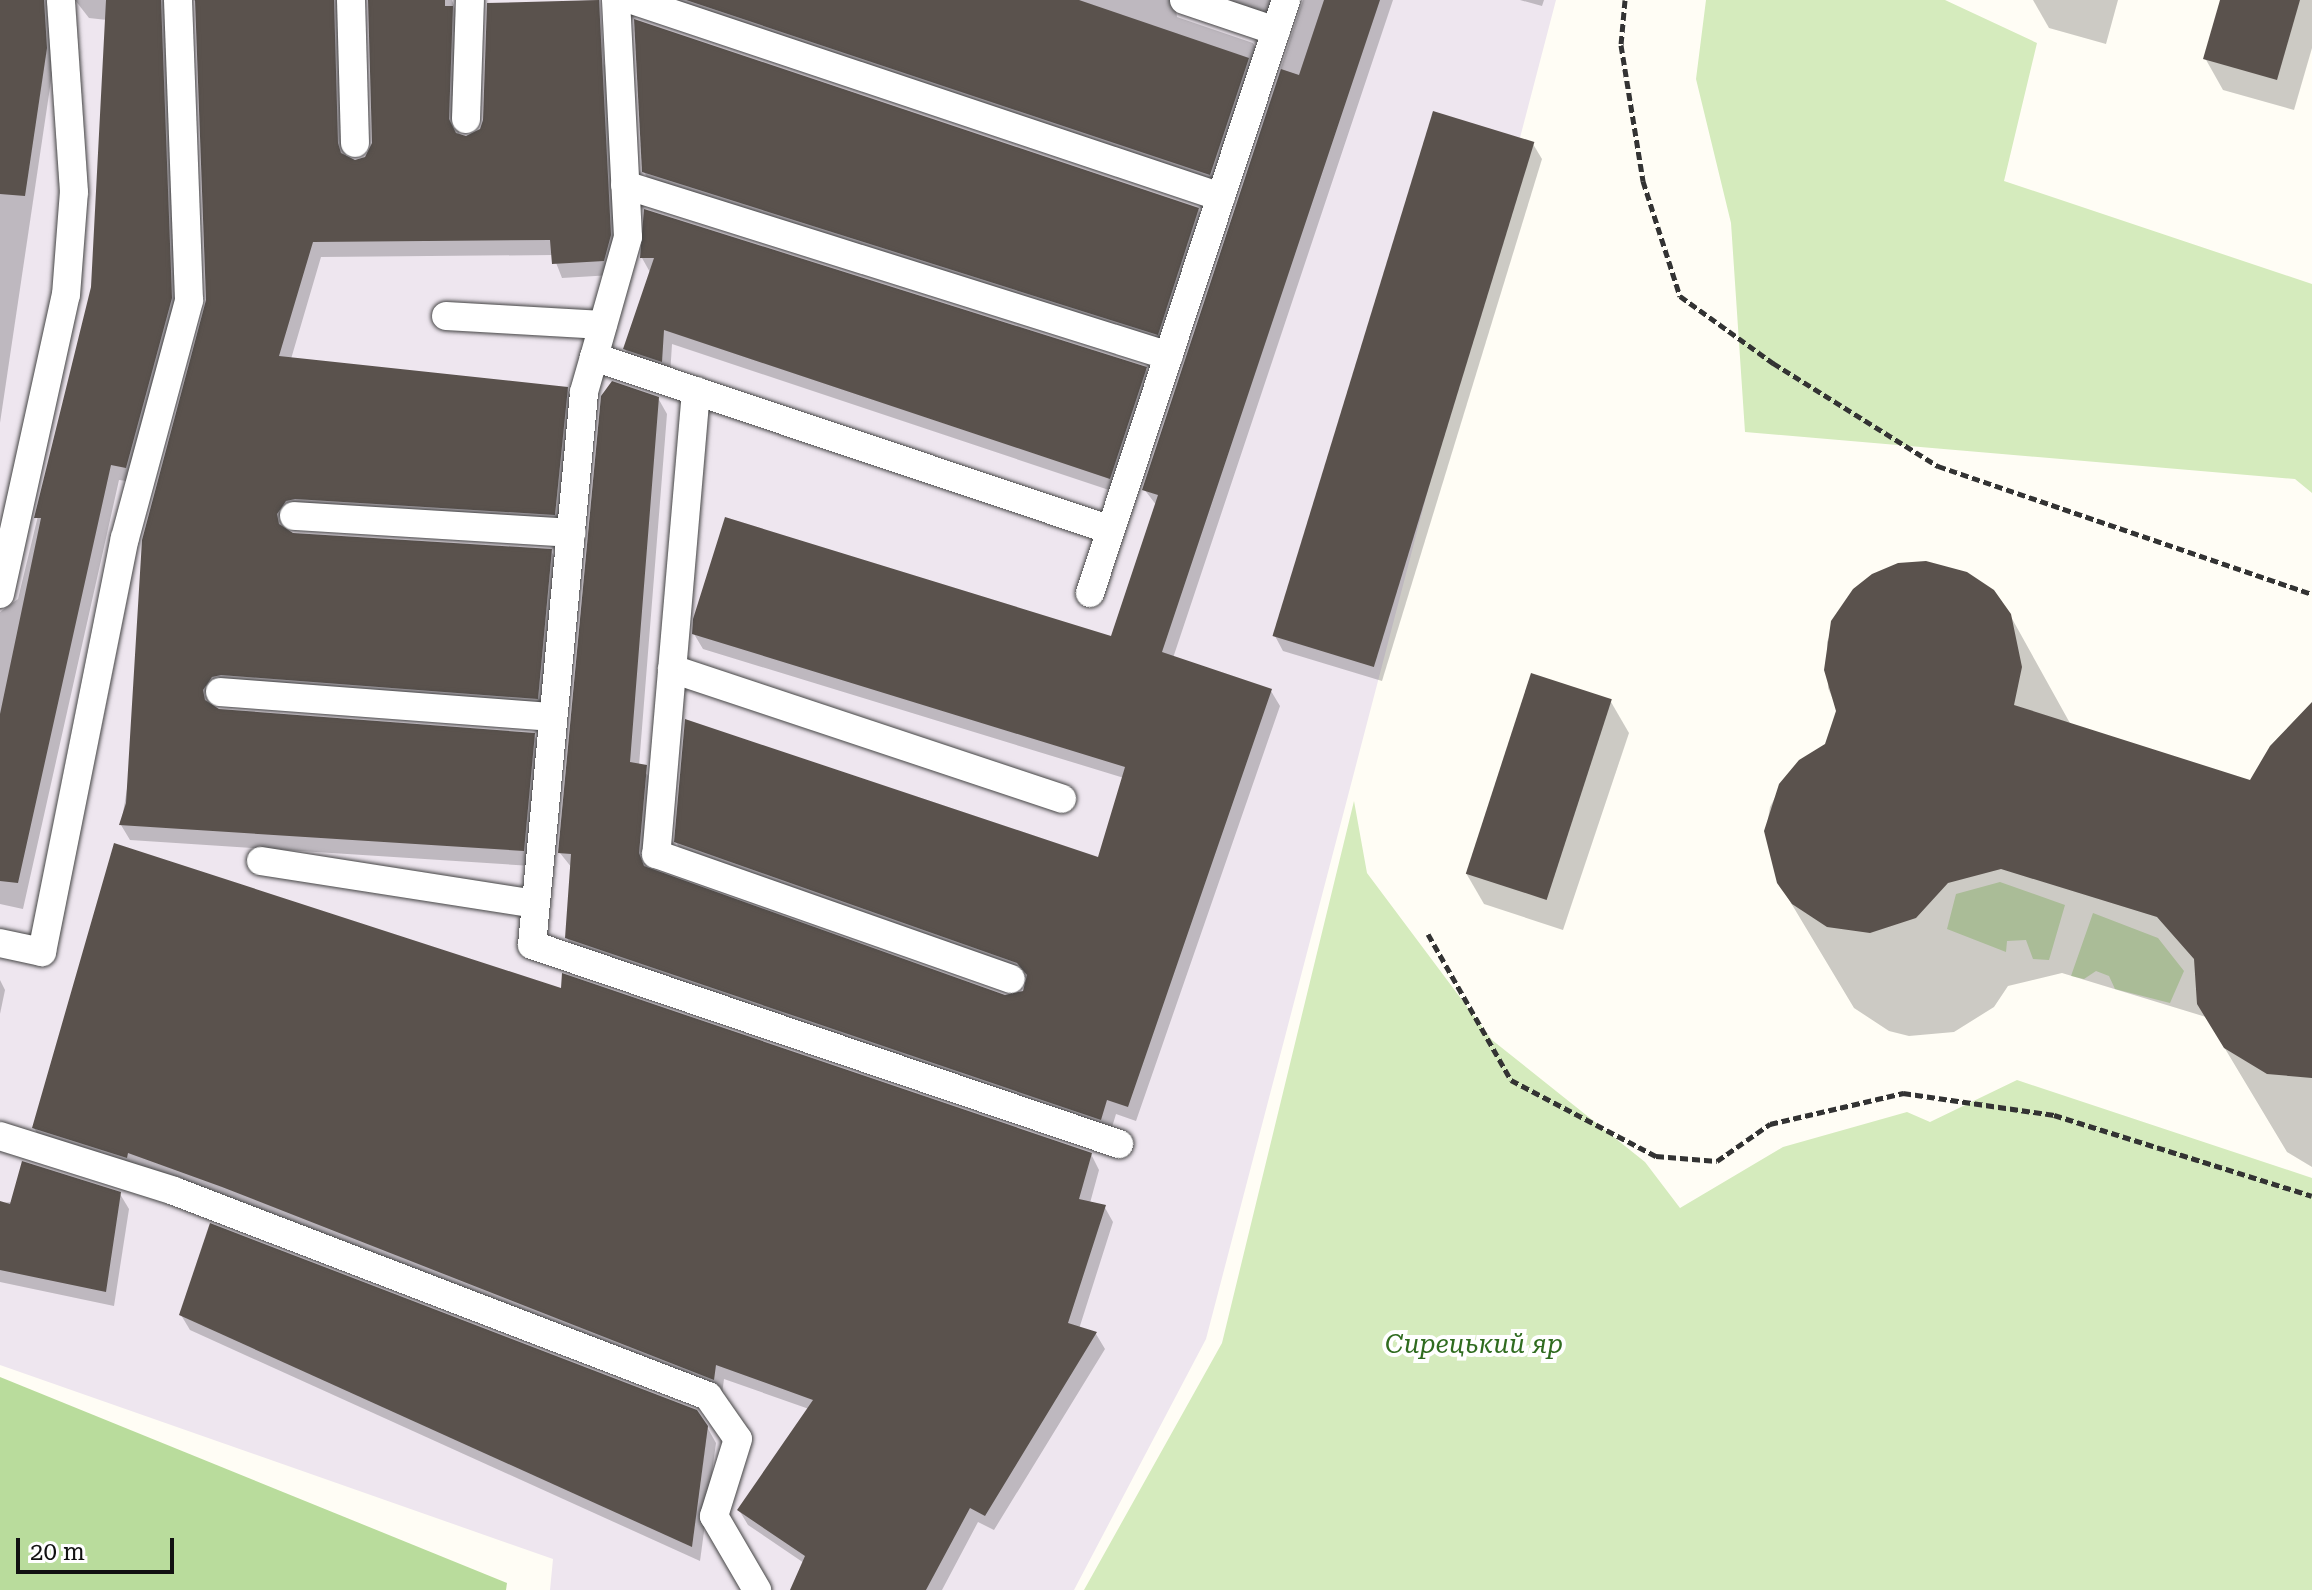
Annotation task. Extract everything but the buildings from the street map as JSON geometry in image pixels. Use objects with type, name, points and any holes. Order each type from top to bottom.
[{"type":"lane","points":[[0,594],[66,295],[74,192],[61,0]]},
{"type":"lane","points":[[0,943],[42,952],[125,538],[189,300],[178,0]]},
{"type":"lane","points":[[351,0],[355,143]]},
{"type":"lane","points":[[466,119],[470,0]]},
{"type":"lane","points":[[616,0],[628,237],[584,393],[532,945],[1119,1144]]},
{"type":"lane","points":[[632,0],[1221,197]]},
{"type":"lane","points":[[1184,0],[1276,31]]},
{"type":"lane","points":[[1090,593],[1286,0]]},
{"type":"lane","points":[[625,185],[1169,356]]},
{"type":"lane","points":[[446,316],[603,325]]},
{"type":"lane","points":[[594,357],[1111,530]]},
{"type":"lane","points":[[696,391],[656,854],[1011,979]]},
{"type":"lane","points":[[294,516],[571,533]]},
{"type":"lane","points":[[672,669],[1062,799]]},
{"type":"lane","points":[[220,692],[553,717]]},
{"type":"lane","points":[[261,861],[535,904]]},
{"type":"lane","points":[[0,1136],[174,1191],[708,1396],[738,1439],[714,1516],[757,1590]]},
{"type":"path","points":[[1625,0],[1621,45],[1643,181],[1680,296],[1773,363],[1938,466],[2312,594]]},
{"type":"path","points":[[1428,934],[1511,1080],[1656,1156],[1717,1161],[1770,1124],[1903,1093],[2054,1115],[2312,1196]]},
{"type":"shaded area","points":[[0,0],[1556,0],[1206,1339],[1074,1590],[550,1590],[553,1559],[0,1365]]},
{"type":"green space","points":[[1706,0],[1945,0],[2037,43],[2004,181],[2312,284],[2312,493],[2295,479],[1745,432],[1731,223],[1696,79]]},
{"type":"green space","name":"Сирецький яр","points":[[1354,801],[1367,873],[1492,1040],[1645,1162],[1680,1208],[1783,1147],[1907,1112],[1930,1122],[2017,1080],[2312,1178],[2312,1590],[1084,1590],[1222,1343]]},
{"type":"green space","points":[[2000,882],[2065,905],[2049,960],[2033,959],[2026,940],[2007,941],[2006,952],[1947,929],[1956,894]]},
{"type":"green space","points":[[2093,913],[2158,938],[2184,971],[2170,1003],[2115,989],[2109,976],[2096,971],[2084,979],[2071,976]]},
{"type":"green space","points":[[0,1377],[507,1583],[506,1590],[0,1590]]}]
